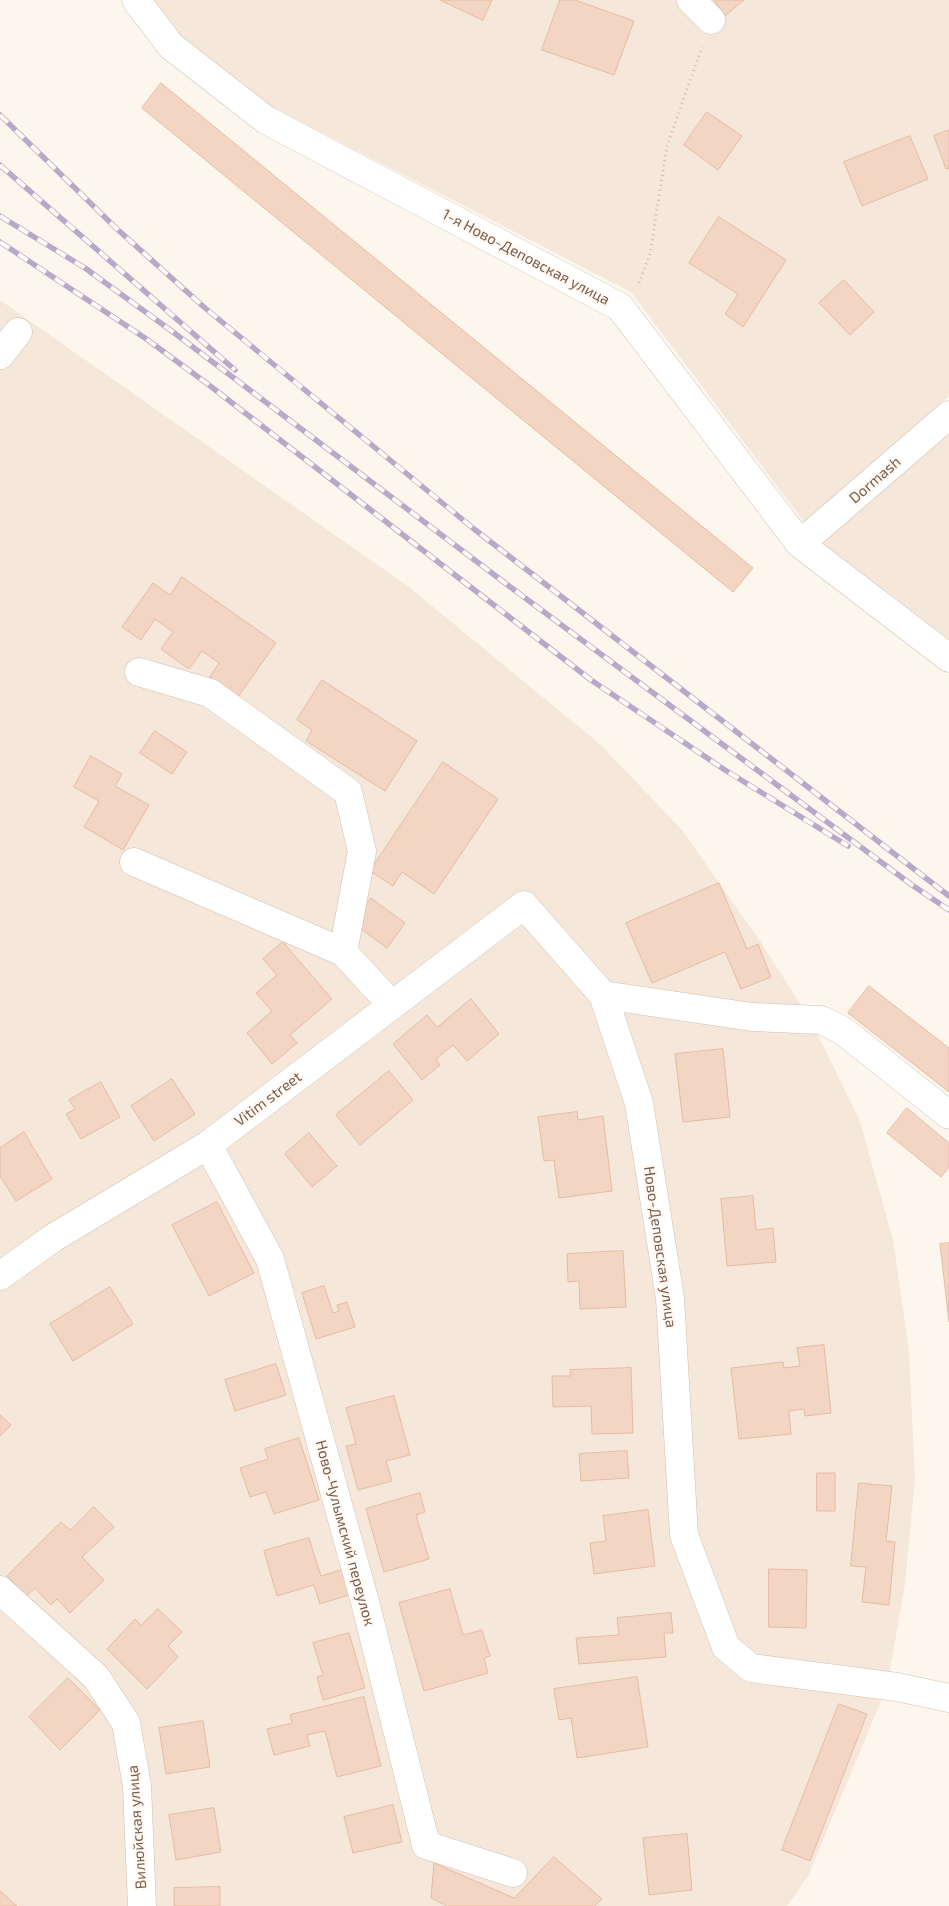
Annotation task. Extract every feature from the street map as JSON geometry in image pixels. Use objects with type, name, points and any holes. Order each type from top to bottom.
[{"type":"street","name":"1-я Ново-Деповская улица","points":[[136,0],[171,46],[266,120],[620,306],[800,544],[949,658]]},
{"type":"street","points":[[691,0],[711,20]]},
{"type":"street","points":[[0,355],[18,332]]},
{"type":"street","name":"Dormash","points":[[800,544],[949,415]]},
{"type":"street","points":[[140,672],[210,693],[348,792],[362,851],[343,952]]},
{"type":"street","points":[[134,862],[343,952],[392,1005]]},
{"type":"street","name":"Ново-Деповская улица","points":[[524,905],[603,995],[639,1103],[670,1298],[684,1535],[726,1647],[751,1668],[898,1687],[949,1698]]},
{"type":"street","name":"Vitim street","points":[[0,1276],[53,1238],[208,1145],[524,905]]},
{"type":"street","points":[[603,995],[752,1017],[821,1020],[842,1030],[949,1116]]},
{"type":"street","name":"Ново-Чулымский переулок","points":[[208,1145],[270,1259],[365,1602],[426,1846],[513,1873]]},
{"type":"street","name":"Вилюйская улица","points":[[0,1590],[96,1677],[126,1722],[137,1786],[142,1906]]},
{"type":"path","points":[[620,306],[641,280],[650,254],[667,146],[711,20]]},
{"type":"shaded area","points":[[150,0],[949,0],[949,396],[804,522],[631,292],[274,108],[183,44]]},
{"type":"shaded area","points":[[0,300],[409,587],[601,745],[682,830],[760,941],[810,1019],[860,1121],[893,1240],[909,1350],[915,1480],[905,1584],[887,1687],[808,1876],[787,1906],[17,1906],[0,1891]]},
{"type":"shaded area","points":[[949,434],[949,643],[819,545]]},
{"type":"building","points":[[440,0],[492,0],[483,20]]},
{"type":"building","points":[[560,0],[575,0],[634,21],[614,75],[542,50]]},
{"type":"building","points":[[714,0],[744,0],[726,15]]},
{"type":"building","points":[[161,83],[753,568],[733,592],[142,108]]},
{"type":"building","points":[[707,112],[742,136],[718,170],[684,145]]},
{"type":"building","points":[[949,130],[949,168],[946,169],[934,136]]},
{"type":"building","points":[[910,136],[928,179],[862,206],[844,162]]},
{"type":"building","points":[[719,217],[786,260],[743,327],[725,314],[738,294],[689,263]]},
{"type":"building","points":[[844,280],[874,312],[850,335],[819,303]]},
{"type":"building","points":[[182,577],[276,643],[238,697],[210,677],[219,663],[202,651],[189,669],[161,649],[173,632],[155,619],[141,640],[122,627],[153,583],[170,595]]},
{"type":"building","points":[[322,680],[417,741],[385,791],[306,741],[312,730],[297,720]]},
{"type":"building","points":[[155,731],[187,752],[172,774],[140,753]]},
{"type":"building","points":[[91,756],[122,774],[115,786],[149,805],[123,850],[84,827],[99,801],[74,787]]},
{"type":"building","points":[[443,762],[498,799],[434,894],[402,872],[393,886],[370,871]]},
{"type":"building","points":[[719,883],[747,949],[758,944],[771,977],[741,989],[725,952],[652,983],[626,923]]},
{"type":"building","points":[[371,898],[405,923],[387,948],[353,923]]},
{"type":"building","points":[[283,942],[332,999],[290,1035],[297,1043],[272,1064],[247,1033],[272,1011],[256,993],[277,975],[263,959]]},
{"type":"building","points":[[869,986],[949,1048],[949,1092],[848,1013]]},
{"type":"building","points":[[471,999],[499,1034],[467,1061],[453,1045],[436,1059],[440,1065],[422,1080],[393,1044],[427,1015],[437,1027]]},
{"type":"building","points":[[723,1049],[730,1117],[683,1122],[675,1054]]},
{"type":"building","points":[[389,1071],[413,1100],[360,1145],[336,1115]]},
{"type":"building","points":[[172,1079],[195,1114],[154,1141],[131,1106]]},
{"type":"building","points":[[101,1082],[120,1117],[81,1139],[66,1114],[75,1109],[69,1100]]},
{"type":"building","points":[[907,1108],[949,1143],[949,1167],[941,1177],[887,1133]]},
{"type":"building","points":[[577,1112],[578,1120],[603,1116],[612,1191],[559,1198],[554,1160],[544,1161],[538,1117]]},
{"type":"building","points":[[24,1132],[52,1179],[16,1201],[0,1176],[0,1148]]},
{"type":"building","points":[[309,1133],[337,1166],[312,1187],[285,1154]]},
{"type":"building","points":[[753,1196],[756,1230],[773,1228],[776,1262],[727,1266],[721,1199]]},
{"type":"building","points":[[217,1202],[254,1273],[209,1296],[172,1225]]},
{"type":"building","points":[[949,1243],[949,1322],[940,1244]]},
{"type":"building","points":[[623,1251],[626,1307],[580,1309],[579,1281],[568,1282],[567,1254]]},
{"type":"building","points":[[324,1286],[333,1313],[339,1311],[337,1305],[347,1302],[355,1327],[316,1339],[302,1293]]},
{"type":"building","points":[[110,1287],[133,1324],[73,1361],[50,1324]]},
{"type":"building","points":[[824,1345],[831,1413],[805,1416],[804,1409],[789,1411],[791,1434],[739,1439],[731,1368],[783,1362],[784,1368],[800,1366],[797,1348]]},
{"type":"building","points":[[276,1364],[286,1395],[235,1411],[225,1380]]},
{"type":"building","points":[[631,1368],[633,1433],[592,1434],[591,1406],[553,1407],[552,1376],[571,1376],[570,1370]]},
{"type":"building","points":[[394,1396],[410,1455],[386,1461],[392,1481],[358,1490],[346,1446],[356,1444],[346,1408]]},
{"type":"building","points":[[0,1415],[11,1425],[0,1436]]},
{"type":"building","points":[[299,1438],[319,1500],[274,1514],[266,1492],[250,1497],[240,1468],[268,1459],[265,1449]]},
{"type":"building","points":[[627,1451],[629,1478],[581,1481],[579,1454]]},
{"type":"building","points":[[817,1473],[835,1473],[835,1511],[817,1511]]},
{"type":"building","points":[[859,1483],[892,1486],[886,1541],[895,1542],[889,1605],[862,1602],[866,1567],[851,1566]]},
{"type":"building","points":[[420,1493],[425,1512],[416,1515],[429,1559],[384,1572],[366,1509]]},
{"type":"building","points":[[94,1507],[114,1527],[82,1557],[104,1580],[70,1613],[57,1599],[51,1605],[35,1588],[27,1596],[7,1576],[61,1522],[70,1530]]},
{"type":"building","points":[[648,1510],[655,1566],[594,1574],[590,1543],[606,1541],[603,1516]]},
{"type":"building","points":[[309,1538],[321,1576],[344,1569],[352,1594],[320,1604],[314,1585],[277,1596],[264,1551]]},
{"type":"building","points":[[769,1569],[807,1570],[806,1628],[769,1627]]},
{"type":"building","points":[[450,1589],[463,1635],[482,1630],[490,1656],[484,1658],[488,1673],[424,1691],[399,1603]]},
{"type":"building","points":[[158,1609],[182,1632],[168,1646],[178,1657],[147,1689],[107,1649],[135,1619],[141,1625]]},
{"type":"building","points":[[671,1613],[673,1633],[664,1633],[666,1657],[579,1664],[576,1638],[619,1635],[617,1618]]},
{"type":"building","points":[[349,1633],[365,1688],[323,1700],[317,1677],[323,1675],[313,1643]]},
{"type":"building","points":[[637,1677],[648,1747],[577,1758],[571,1718],[559,1720],[554,1689]]},
{"type":"building","points":[[68,1678],[100,1710],[60,1750],[29,1717]]},
{"type":"building","points":[[364,1697],[381,1766],[337,1777],[325,1731],[307,1735],[310,1746],[274,1755],[267,1729],[292,1723],[290,1715]]},
{"type":"building","points":[[839,1704],[867,1714],[810,1861],[782,1850]]},
{"type":"building","points":[[203,1721],[210,1767],[166,1774],[159,1728]]},
{"type":"building","points":[[393,1805],[402,1842],[353,1853],[344,1817]]},
{"type":"building","points":[[214,1808],[221,1852],[176,1860],[169,1815]]},
{"type":"building","points":[[687,1834],[692,1890],[649,1895],[643,1838]]},
{"type":"building","points":[[554,1857],[602,1899],[595,1906],[447,1906],[431,1898],[434,1863],[514,1898]]},
{"type":"building","points":[[220,1887],[220,1906],[174,1906],[174,1888]]},
{"type":"building","points":[[0,1891],[17,1906],[0,1906]]},
{"type":"railway","points":[[0,115],[117,229],[205,308],[474,529],[949,896]]},
{"type":"railway","points":[[0,165],[235,370]]},
{"type":"railway","points":[[0,216],[85,268],[173,332],[509,586],[912,885],[949,910]]},
{"type":"railway","points":[[0,242],[145,338],[205,382],[591,680],[725,770],[848,846]]}]
